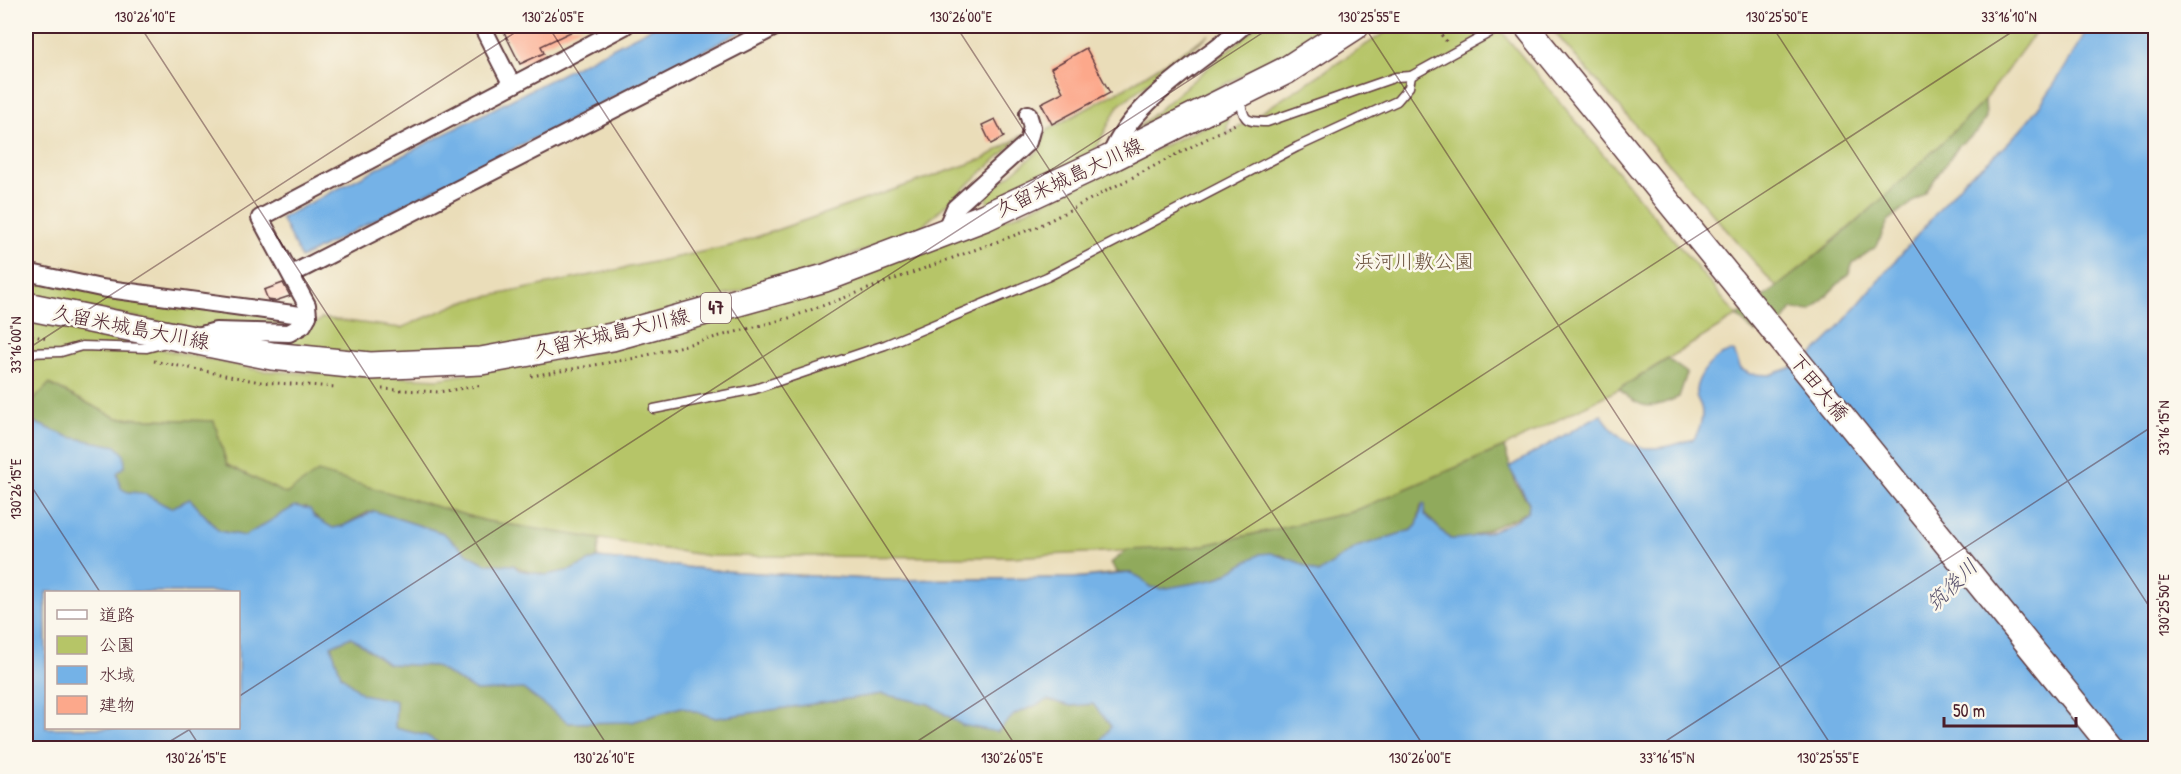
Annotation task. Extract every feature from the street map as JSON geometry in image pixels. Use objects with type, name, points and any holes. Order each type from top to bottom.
[{"type":"main road","name":"久留米城島大川線","points":[[26,306],[272,356],[370,366],[480,361],[623,334],[825,278],[985,217],[1239,95],[1287,70],[1355,26]]},
{"type":"main road","name":"下田大橋","points":[[1526,26],[2112,748]]},
{"type":"street","points":[[482,26],[511,83]]},
{"type":"street","points":[[187,339],[216,331],[289,333],[303,325],[308,315],[308,304],[260,218],[511,83],[625,26]]},
{"type":"street","points":[[292,274],[777,26]]},
{"type":"street","points":[[1109,159],[1116,140],[1136,114],[1243,26]]},
{"type":"street","points":[[944,233],[955,208],[1028,142],[1032,127],[1028,114]]},
{"type":"street","points":[[26,272],[101,288],[308,315]]},
{"type":"lane","points":[[1239,95],[1244,117],[1250,122],[1267,122],[1396,77],[1411,76],[1502,26]]},
{"type":"lane","points":[[654,409],[755,389],[885,345],[1047,277],[1297,147],[1397,101],[1408,87],[1411,76]]},
{"type":"lane","points":[[26,353],[61,352],[82,346],[147,348],[187,339]]},
{"type":"path","points":[[1434,26],[1449,43]]},
{"type":"green space","points":[[1257,26],[1331,26],[1310,41],[1135,130]]},
{"type":"green space","name":"浜河川敷公園","points":[[1395,26],[1497,26],[1737,316],[1619,389],[1504,447],[1352,512],[1196,547],[1011,557],[709,556],[486,521],[318,473],[286,494],[227,465],[214,421],[117,418],[49,384],[124,454],[571,570],[597,558],[723,571],[886,580],[1074,578],[1118,573],[1162,589],[1217,579],[1421,506],[1450,539],[1122,712],[1097,748],[1111,726],[240,592],[26,440],[26,320],[263,371],[439,379],[636,344],[1019,214],[1229,115],[1226,135]]},
{"type":"green space","points":[[1549,26],[2040,26],[1985,100],[1901,184],[1777,288]]},
{"type":"green space","points":[[1209,35],[1118,106],[1092,156],[988,205],[987,194],[1040,150],[1046,131],[1123,89]]},
{"type":"green space","points":[[1985,100],[1986,118],[1977,132],[1959,145],[1925,193],[1888,221],[1877,246],[1853,263],[1849,273],[1811,311],[1792,309],[1783,322],[1755,333],[1737,316],[1803,267],[1866,214]]},
{"type":"green space","points":[[1023,135],[919,229],[799,275],[605,328],[481,349],[367,356],[224,338],[309,329],[322,318],[401,328],[462,302],[730,246],[983,159]]},
{"type":"green space","points":[[26,276],[294,321],[282,327],[192,329],[26,295]]},
{"type":"green space","points":[[1668,359],[1687,373],[1679,397],[1654,406],[1647,406],[1634,401],[1619,389]]},
{"type":"green space","points":[[49,384],[117,418],[214,421],[227,465],[286,494],[318,472],[486,521],[600,539],[597,558],[571,570],[546,575],[513,565],[486,564],[468,554],[443,533],[387,515],[368,512],[343,526],[333,528],[324,524],[305,507],[245,536],[219,531],[190,499],[171,508],[144,494],[120,488],[117,472],[123,454],[116,446],[69,437],[31,421],[28,406]]},
{"type":"green space","points":[[1504,447],[1516,484],[1529,503],[1528,512],[1465,540],[1450,539],[1425,514],[1425,505],[1421,506],[1417,525],[1412,530],[1357,547],[1318,573],[1281,555],[1260,554],[1217,579],[1162,589],[1150,587],[1141,578],[1131,573],[1118,573],[1111,563],[1127,550],[1196,547],[1352,512]]},
{"type":"green space","points":[[351,637],[388,664],[435,666],[476,691],[523,689],[569,723],[632,722],[681,707],[716,718],[882,694],[929,704],[962,725],[1015,714],[1048,700],[1071,706],[1093,704],[1111,726],[1097,748],[447,748],[427,736],[395,728],[396,701],[362,694],[341,675],[331,646]]},
{"type":"water","points":[[655,26],[752,26],[301,258],[281,218]]},
{"type":"water","name":"筑後川","points":[[2089,26],[2155,26],[2155,748],[1097,748],[1111,726],[1093,704],[1071,706],[1048,700],[1015,714],[997,732],[962,725],[929,704],[882,694],[716,718],[681,707],[632,722],[569,723],[523,689],[476,691],[435,666],[388,664],[351,637],[331,646],[341,675],[362,694],[396,701],[395,728],[427,736],[447,748],[26,748],[26,419],[69,437],[116,446],[124,454],[125,466],[117,473],[121,488],[129,492],[144,494],[171,508],[190,499],[219,531],[245,536],[295,506],[310,509],[314,517],[333,528],[343,526],[374,511],[443,533],[468,554],[486,564],[513,565],[519,570],[546,575],[571,570],[597,558],[723,571],[886,580],[1074,578],[1131,573],[1141,578],[1150,587],[1162,589],[1217,579],[1260,554],[1271,553],[1298,562],[1318,573],[1357,547],[1412,530],[1417,525],[1423,504],[1425,515],[1450,539],[1481,535],[1520,517],[1528,512],[1529,503],[1509,467],[1601,414],[1621,437],[1641,447],[1665,447],[1694,439],[1702,415],[1696,396],[1696,387],[1703,373],[1714,360],[1721,355],[1734,352],[1741,369],[1750,374],[1770,375],[1804,363],[1832,335],[1966,178],[2004,146],[2051,90]]},
{"type":"building","points":[[501,26],[583,26],[541,46],[544,53],[520,64]]},
{"type":"building","points":[[1086,48],[1110,93],[1052,124],[1041,103],[1063,92],[1051,68]]},
{"type":"building","points":[[995,119],[1004,137],[991,144],[982,125]]},
{"type":"building","points":[[283,283],[290,296],[275,301],[268,300],[264,290]]}]
